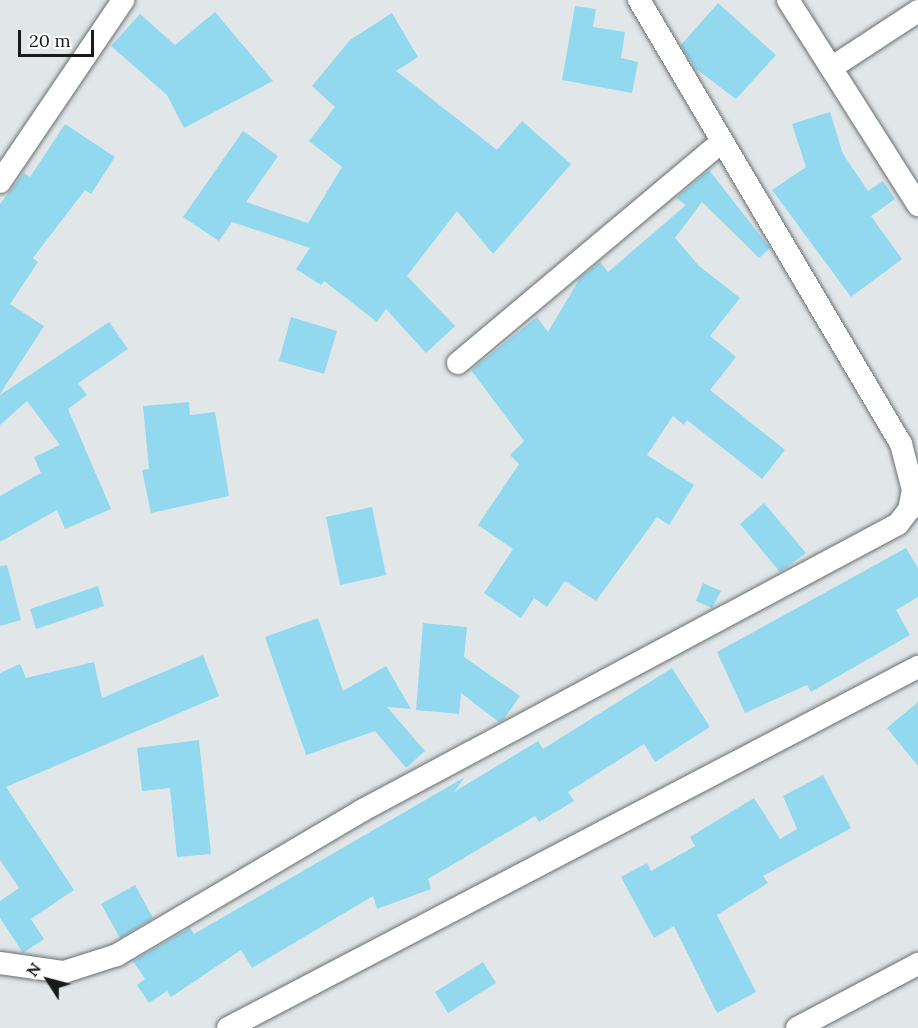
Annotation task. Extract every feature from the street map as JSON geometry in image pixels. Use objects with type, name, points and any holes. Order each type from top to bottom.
[{"type":"street","points":[[0,182],[123,0]]},
{"type":"street","points":[[0,963],[64,972],[117,955],[361,811],[898,524],[909,510],[913,490],[901,444],[639,0]]},
{"type":"street","points":[[788,0],[918,205]]},
{"type":"street","points":[[831,68],[918,11]]},
{"type":"street","points":[[458,363],[721,142]]},
{"type":"street","points":[[228,1028],[918,667]]},
{"type":"street","points":[[797,1028],[918,964]]},
{"type":"building","points":[[718,3],[776,55],[736,99],[696,69],[681,45]]},
{"type":"building","points":[[575,6],[596,9],[593,27],[625,32],[621,58],[638,62],[632,93],[562,80]]},
{"type":"building","points":[[215,12],[273,81],[184,128],[167,95],[111,46],[140,14],[175,45]]},
{"type":"building","points":[[392,13],[418,57],[396,71],[497,150],[522,121],[571,164],[493,254],[457,211],[407,276],[455,326],[426,353],[386,309],[377,322],[324,281],[321,285],[296,269],[310,248],[232,222],[219,241],[183,217],[243,131],[278,156],[246,202],[308,223],[342,167],[309,141],[335,107],[312,86],[350,40]]},
{"type":"building","points":[[830,112],[843,154],[868,191],[883,181],[895,199],[871,216],[902,259],[851,297],[772,190],[806,167],[792,124]]},
{"type":"building","points":[[65,124],[115,157],[91,194],[85,190],[33,258],[38,262],[10,304],[44,326],[0,394],[0,204],[24,173],[30,177]]},
{"type":"building","points":[[709,170],[770,248],[759,258],[702,202],[675,238],[699,266],[740,298],[710,336],[736,357],[710,390],[785,450],[762,479],[687,420],[684,425],[673,416],[647,455],[694,485],[669,525],[657,517],[596,601],[565,581],[547,607],[534,598],[521,618],[484,593],[513,549],[478,525],[519,464],[510,455],[524,441],[471,370],[537,317],[548,332],[580,278],[600,262],[608,272],[686,205],[676,198]]},
{"type":"building","points":[[291,317],[337,331],[324,374],[279,361]]},
{"type":"building","points":[[109,322],[128,349],[78,383],[87,395],[68,409],[111,509],[65,529],[57,510],[0,542],[0,496],[41,473],[34,457],[60,445],[27,401],[0,425],[0,395]]},
{"type":"building","points":[[189,402],[190,415],[215,412],[229,496],[151,513],[142,470],[149,469],[143,406]]},
{"type":"building","points":[[764,503],[806,553],[780,572],[740,524]]},
{"type":"building","points":[[372,507],[386,575],[340,585],[326,517]]},
{"type":"building","points":[[906,548],[918,568],[918,597],[896,610],[910,635],[811,692],[807,685],[745,713],[717,652]]},
{"type":"building","points":[[7,565],[21,620],[0,626],[0,566]]},
{"type":"building","points":[[703,583],[721,591],[712,608],[696,601]]},
{"type":"building","points":[[98,586],[104,606],[36,629],[30,609]]},
{"type":"building","points":[[318,618],[343,691],[386,666],[411,709],[387,707],[425,751],[406,768],[375,731],[306,755],[265,637]]},
{"type":"building","points":[[423,623],[467,627],[464,657],[520,696],[504,719],[499,722],[461,693],[459,714],[416,710]]},
{"type":"building","points":[[203,655],[219,696],[6,787],[74,890],[31,919],[44,939],[23,953],[0,918],[0,901],[19,888],[0,860],[0,673],[20,664],[26,678],[94,662],[102,698]]},
{"type":"building","points":[[672,668],[710,727],[655,762],[644,744],[568,792],[574,801],[539,822],[535,816],[428,879],[431,889],[377,909],[373,896],[252,968],[241,950],[171,997],[167,991],[149,1003],[137,985],[145,979],[133,961],[190,928],[194,934],[465,777],[454,792],[538,741],[543,749]]},
{"type":"building","points":[[918,702],[918,766],[887,728]]},
{"type":"building","points":[[199,740],[211,854],[177,857],[170,788],[142,791],[137,748]]},
{"type":"building","points":[[823,775],[851,828],[763,876],[768,883],[717,915],[756,992],[717,1013],[674,926],[654,938],[621,877],[647,863],[651,871],[695,846],[690,837],[754,798],[780,839],[797,829],[783,796]]},
{"type":"building","points":[[135,885],[153,918],[120,938],[101,904]]},
{"type":"building","points":[[483,962],[496,983],[448,1013],[435,992]]}]
